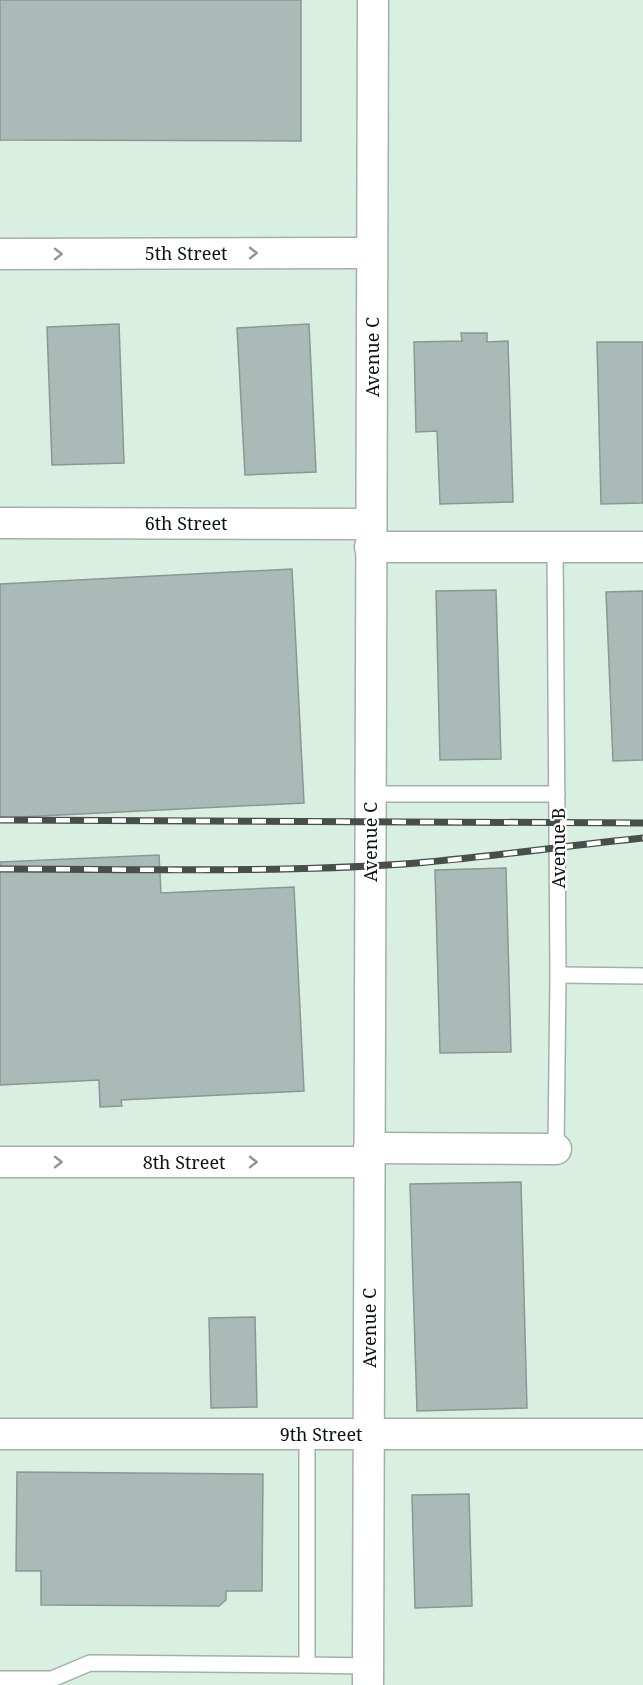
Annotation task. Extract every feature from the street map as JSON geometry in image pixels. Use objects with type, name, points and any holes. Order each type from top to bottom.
[{"type":"street","name":"Avenue C","points":[[368,1675],[373,0]]},
{"type":"street","name":"5th Street","points":[[0,254],[372,253]]},
{"type":"street","name":"6th Street","points":[[0,522],[371,535],[555,546],[643,547]]},
{"type":"street","name":"8th Street","points":[[0,1162],[556,1149]]},
{"type":"street","name":"9th Street","points":[[0,1434],[643,1434]]},
{"type":"lane","name":"Avenue B","points":[[555,546],[558,975],[556,1149]]},
{"type":"lane","points":[[370,794],[557,794]]},
{"type":"lane","points":[[558,975],[643,975]]},
{"type":"lane","points":[[307,1434],[307,1665]]},
{"type":"lane","points":[[0,1679],[52,1679],[90,1663],[307,1665],[368,1675]]},
{"type":"shaded area","points":[[0,0],[643,0],[643,1685],[0,1685]]},
{"type":"building","points":[[0,0],[301,0],[301,141],[0,140]]},
{"type":"building","points":[[119,324],[124,463],[52,465],[47,327]]},
{"type":"building","points":[[309,324],[316,472],[245,475],[237,328]]},
{"type":"building","points":[[461,333],[487,333],[487,342],[508,341],[513,502],[440,504],[437,431],[416,432],[414,342],[462,341]]},
{"type":"building","points":[[597,342],[643,342],[643,503],[601,504]]},
{"type":"building","points":[[292,569],[304,803],[0,818],[0,584]]},
{"type":"building","points":[[496,590],[501,759],[440,760],[436,591]]},
{"type":"building","points":[[643,591],[643,760],[613,761],[606,592]]},
{"type":"building","points":[[159,855],[161,893],[294,887],[304,1091],[121,1100],[122,1106],[100,1107],[99,1080],[0,1085],[0,862]]},
{"type":"building","points":[[506,868],[511,1052],[440,1053],[435,870]]},
{"type":"building","points":[[521,1182],[527,1408],[417,1411],[410,1184]]},
{"type":"building","points":[[255,1317],[257,1407],[211,1408],[209,1318]]},
{"type":"building","points":[[17,1472],[263,1474],[262,1591],[226,1591],[226,1600],[219,1606],[41,1605],[41,1571],[16,1571]]},
{"type":"building","points":[[469,1494],[472,1606],[415,1608],[412,1495]]},
{"type":"railway","points":[[0,820],[643,823]]},
{"type":"railway","points":[[0,869],[202,870],[354,867],[464,859],[643,838]]}]
